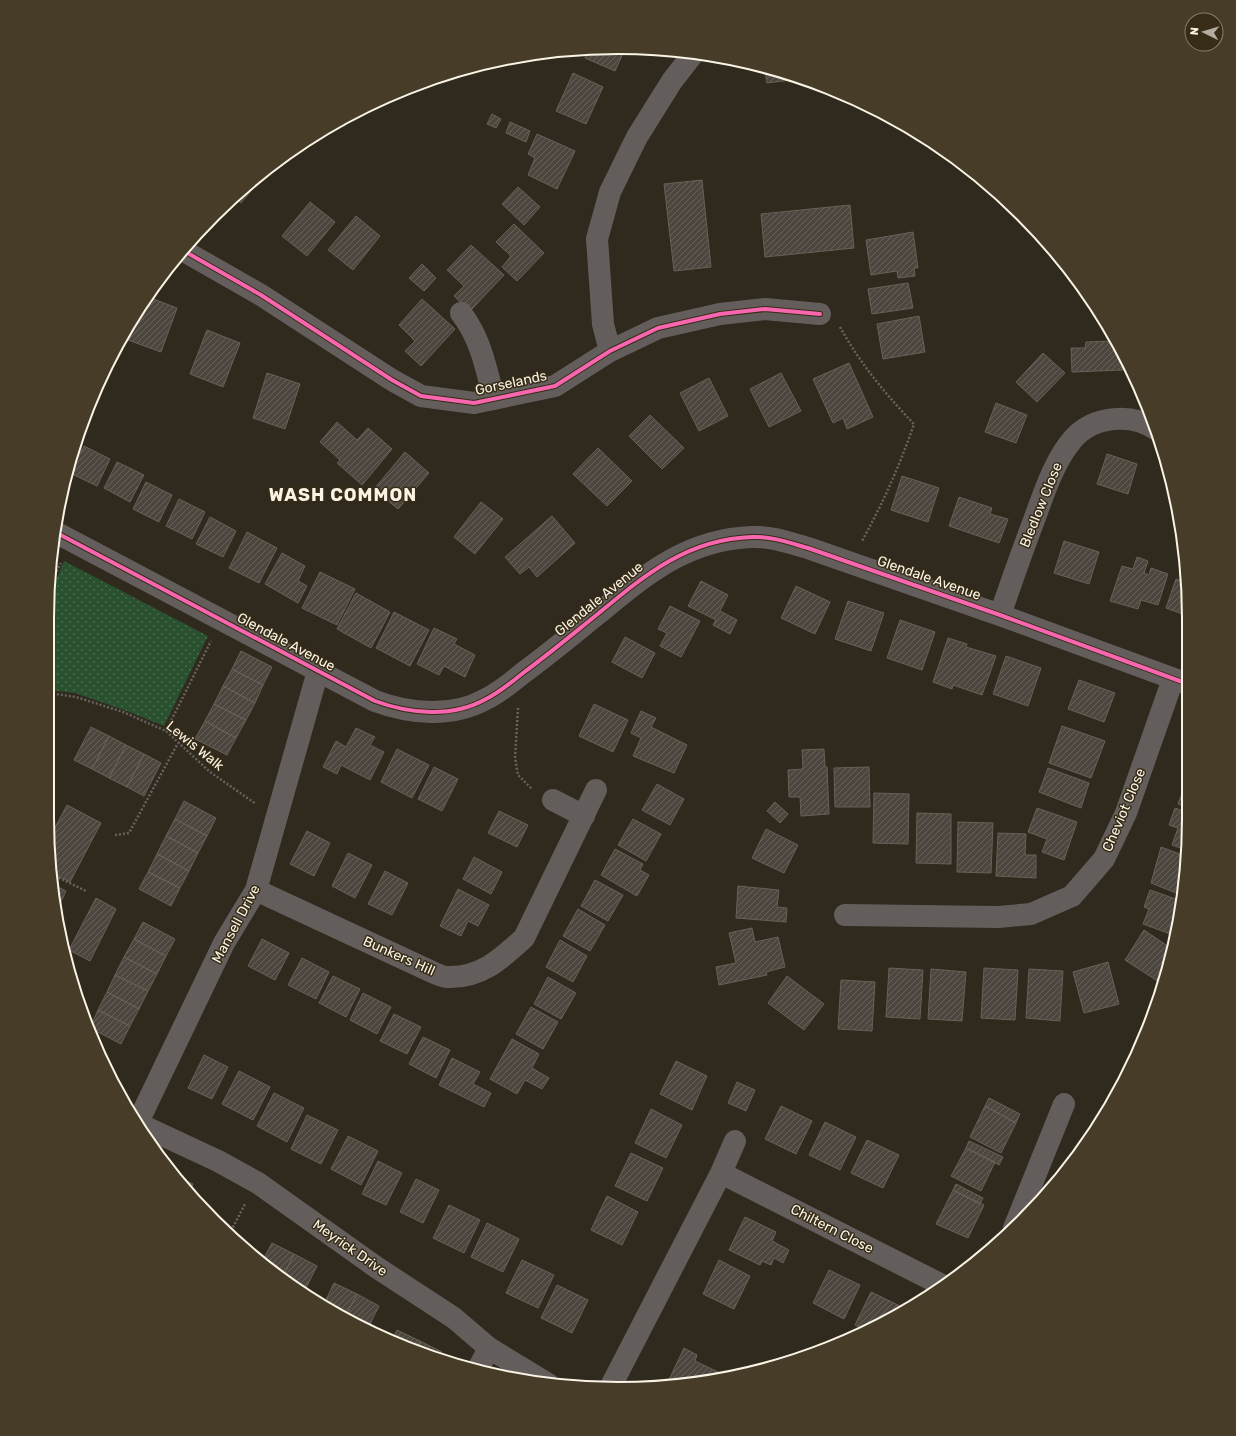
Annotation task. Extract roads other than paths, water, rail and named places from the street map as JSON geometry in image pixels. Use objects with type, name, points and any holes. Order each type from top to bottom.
[{"type":"street","points":[[610,351],[603,324],[597,239],[610,192],[637,137],[672,81],[689,59]]},
{"type":"street","name":"Gorselands","points":[[189,253],[261,295],[392,380],[421,396],[474,403],[555,386],[610,351],[658,328],[720,314],[765,309],[820,314]]},
{"type":"street","points":[[461,313],[469,324],[481,347],[494,399]]},
{"type":"street","name":"Bledlow Close","points":[[1000,615],[1049,482],[1062,456],[1074,438],[1091,424],[1122,418],[1147,425]]},
{"type":"street","name":"Glendale Avenue","points":[[61,535],[375,701],[393,708],[411,712],[448,710],[468,706],[486,700],[504,688],[657,567],[687,551],[730,539],[753,536],[777,539],[850,562],[1181,681]]},
{"type":"street","name":"Mansell Drive","points":[[140,1117],[224,943],[256,890],[275,816],[318,671]]},
{"type":"street","name":"Cheviot Close","points":[[845,916],[998,918],[1031,914],[1072,896],[1104,859],[1126,812],[1181,681]]},
{"type":"street","name":"Bunkers Hill","points":[[256,890],[430,971],[447,977],[486,970],[524,938],[596,790]]},
{"type":"street","points":[[553,800],[584,816]]},
{"type":"street","points":[[1020,1214],[1064,1104]]},
{"type":"street","name":"Meyrick Drive","points":[[147,1128],[218,1161],[258,1183],[376,1267],[454,1318],[489,1348],[534,1375]]},
{"type":"street","points":[[613,1382],[721,1173],[735,1141]]},
{"type":"street","name":"Chiltern Close","points":[[721,1173],[937,1283]]},
{"type":"street","points":[[480,1365],[489,1348]]},
{"type":"district","name":"WASH COMMON","points":[[343,495]]}]
